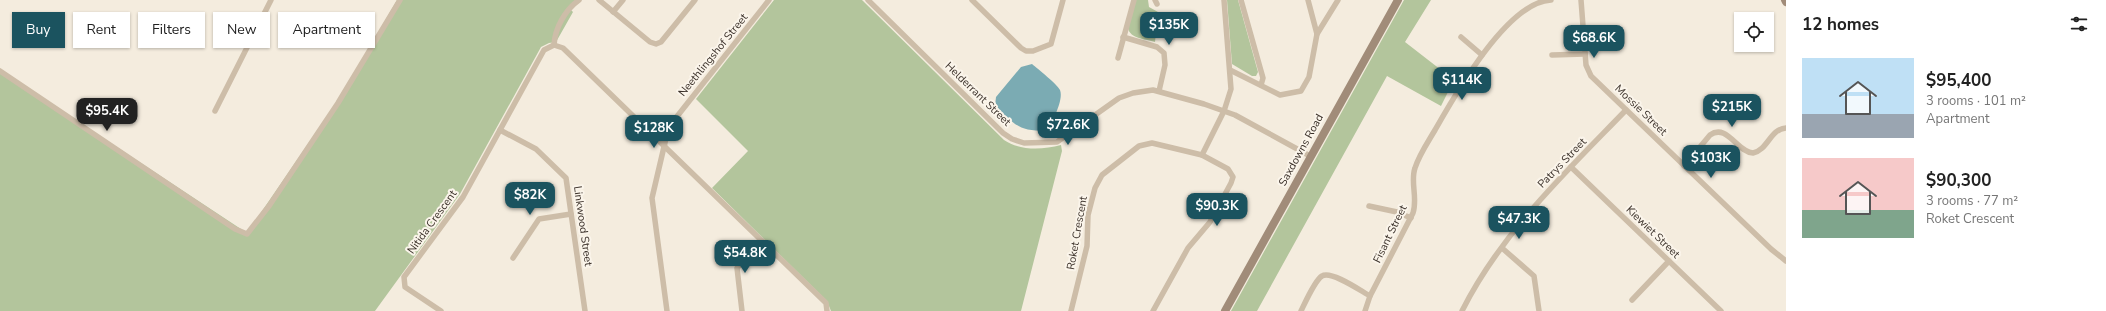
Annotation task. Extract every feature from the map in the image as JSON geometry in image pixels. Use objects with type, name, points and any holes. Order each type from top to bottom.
[{"type":"street","points":[[215,111],[271,0]]},
{"type":"street","points":[[0,71],[235,229],[248,234],[269,206],[338,103],[400,0]]},
{"type":"street","points":[[554,45],[554,35],[563,18],[573,4],[579,0]]},
{"type":"street","points":[[599,0],[650,42],[659,43],[695,0]]},
{"type":"street","points":[[613,12],[623,0]]},
{"type":"street","name":"Neethlingshof Street","points":[[667,311],[652,198],[667,134],[675,119],[769,0]]},
{"type":"street","name":"Helderrant Street","points":[[868,0],[1003,133],[1017,142],[1030,144],[1057,142],[1126,95],[1140,91],[1159,91],[1224,111],[1241,118],[1310,156]]},
{"type":"street","points":[[972,0],[1022,48],[1030,52],[1046,47],[1052,42],[1063,0]]},
{"type":"street","points":[[1118,58],[1134,0]]},
{"type":"street","points":[[1202,155],[1224,111],[1231,89],[1224,0]]},
{"type":"street","points":[[1241,0],[1263,78],[1261,85]]},
{"type":"street","points":[[1308,0],[1317,34]]},
{"type":"street","points":[[1230,70],[1280,95],[1300,92],[1309,77],[1317,34],[1338,0]]},
{"type":"street","name":"Saxdowns Road","points":[[1225,311],[1398,0]]},
{"type":"street","name":"Fisant Street","points":[[1365,311],[1370,296],[1410,218],[1416,202],[1415,166],[1456,92],[1482,55],[1508,26],[1534,4],[1544,0],[1552,0]]},
{"type":"street","name":"Mossie Street","points":[[1581,0],[1585,54],[1589,74],[1771,250],[1786,261]]},
{"type":"street","points":[[1123,37],[1157,47],[1164,53],[1165,65],[1159,91]]},
{"type":"street","points":[[1461,37],[1482,55]]},
{"type":"street","points":[[500,130],[544,50],[554,45],[563,48],[826,304],[828,310]]},
{"type":"street","points":[[1552,55],[1585,54]]},
{"type":"street","name":"Patrys Street","points":[[1462,311],[1484,273],[1539,201],[1626,110]]},
{"type":"street","points":[[1684,166],[1714,132],[1723,133],[1746,152],[1753,153],[1760,150],[1778,130],[1786,128]]},
{"type":"street","name":"Linkwood Street","points":[[500,130],[536,149],[565,176],[585,311]]},
{"type":"street","name":"Nitida Crescent","points":[[441,311],[405,287],[404,277],[463,197],[500,130]]},
{"type":"street","name":"Roket Crescent","points":[[1071,311],[1087,246],[1088,215],[1095,188],[1102,175],[1146,143],[1156,143],[1202,155],[1230,170],[1232,180],[1210,222],[1188,248],[1153,311]]},
{"type":"street","name":"Kiewiet Street","points":[[1571,167],[1721,311]]},
{"type":"street","points":[[1369,206],[1396,212],[1410,218]]},
{"type":"street","points":[[513,258],[539,219],[571,214]]},
{"type":"street","points":[[742,311],[737,268],[761,241]]},
{"type":"street","points":[[1502,248],[1534,276],[1539,311]]},
{"type":"street","points":[[1632,300],[1669,261]]},
{"type":"street","points":[[1301,311],[1319,278],[1324,274],[1332,275],[1370,296]]},
{"type":"green space","points":[[397,0],[577,0],[571,10],[573,12],[556,42],[549,43],[541,47],[460,194],[375,311],[0,311],[0,70],[247,233],[345,90],[369,48],[375,48],[375,38]]},
{"type":"green space","points":[[774,0],[862,0],[1004,140],[1024,148],[1039,149],[1061,145],[1062,151],[1021,311],[831,311],[827,301],[712,188],[748,151],[696,99]]},
{"type":"green space","points":[[1136,0],[1148,0],[1149,7],[1158,12],[1155,42],[1135,36],[1129,32],[1128,28]]},
{"type":"green space","points":[[1227,0],[1238,0],[1258,72],[1256,76],[1252,76],[1232,64]]},
{"type":"green space","points":[[1404,0],[1431,0],[1405,42],[1454,80],[1441,106],[1387,76],[1257,311],[1231,311]]},
{"type":"water","points":[[1032,64],[1058,87],[1061,94],[1059,105],[1046,131],[1036,131],[1022,128],[1012,122],[995,106],[996,97],[1021,67]]}]
